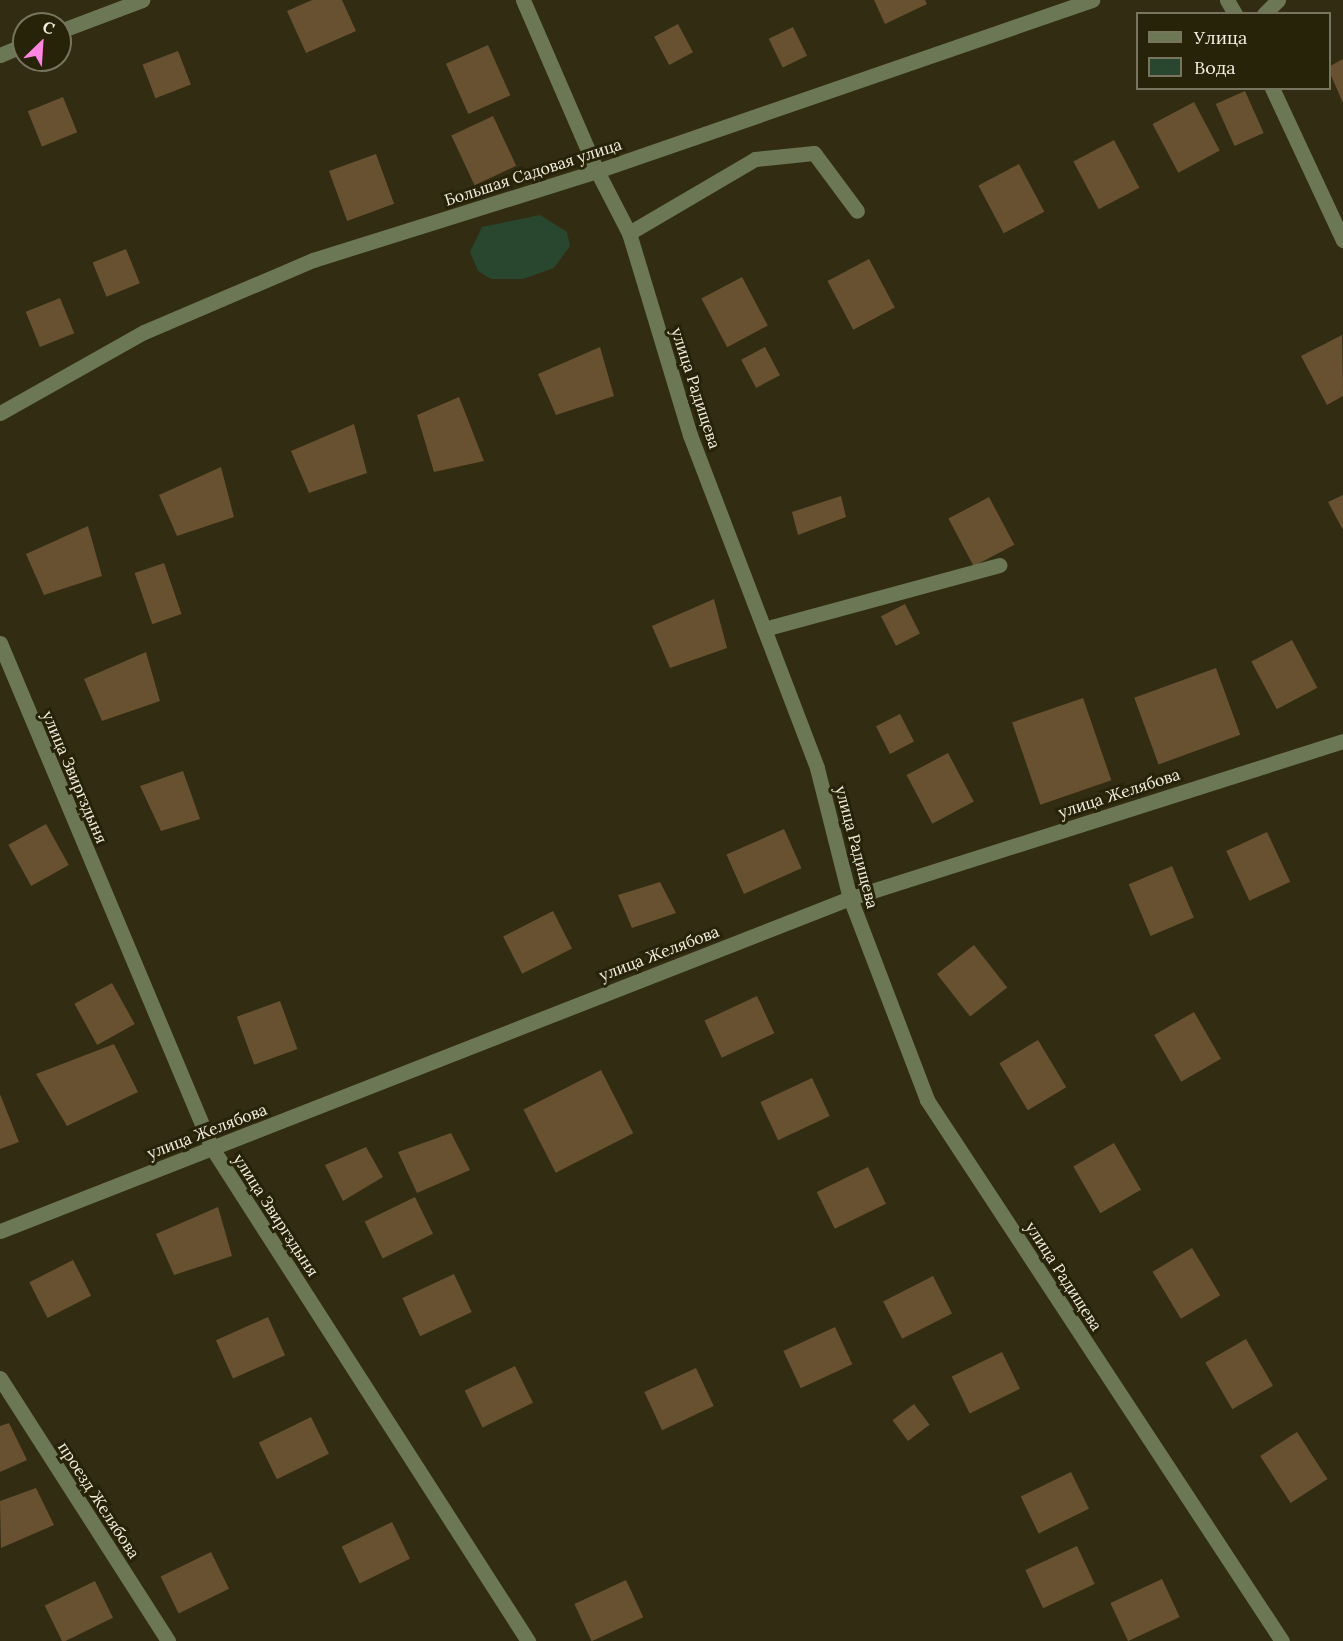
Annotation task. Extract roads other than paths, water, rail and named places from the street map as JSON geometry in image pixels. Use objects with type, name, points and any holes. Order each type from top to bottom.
[{"type":"street","points":[[72,27],[141,0]]},
{"type":"street","name":"улица Радищева","points":[[523,0],[597,171],[629,233],[690,435],[817,768],[850,898],[927,1100],[1282,1641]]},
{"type":"street","name":"Большая Садовая улица","points":[[0,413],[144,332],[313,260],[597,171],[1092,0]]},
{"type":"street","points":[[1266,12],[1278,0]]},
{"type":"street","points":[[1273,90],[1343,240]]},
{"type":"street","points":[[629,233],[755,159],[814,153],[857,211]]},
{"type":"street","points":[[764,629],[999,565]]},
{"type":"street","name":"улица Звиргздыня","points":[[0,643],[212,1148],[528,1641]]},
{"type":"street","name":"улица Желябова","points":[[0,1232],[850,898],[1343,741]]},
{"type":"street","name":"проезд Желябова","points":[[0,1378],[168,1641]]},
{"type":"water","points":[[540,215],[567,232],[570,246],[554,268],[523,279],[491,279],[478,271],[470,252],[482,227]]}]
